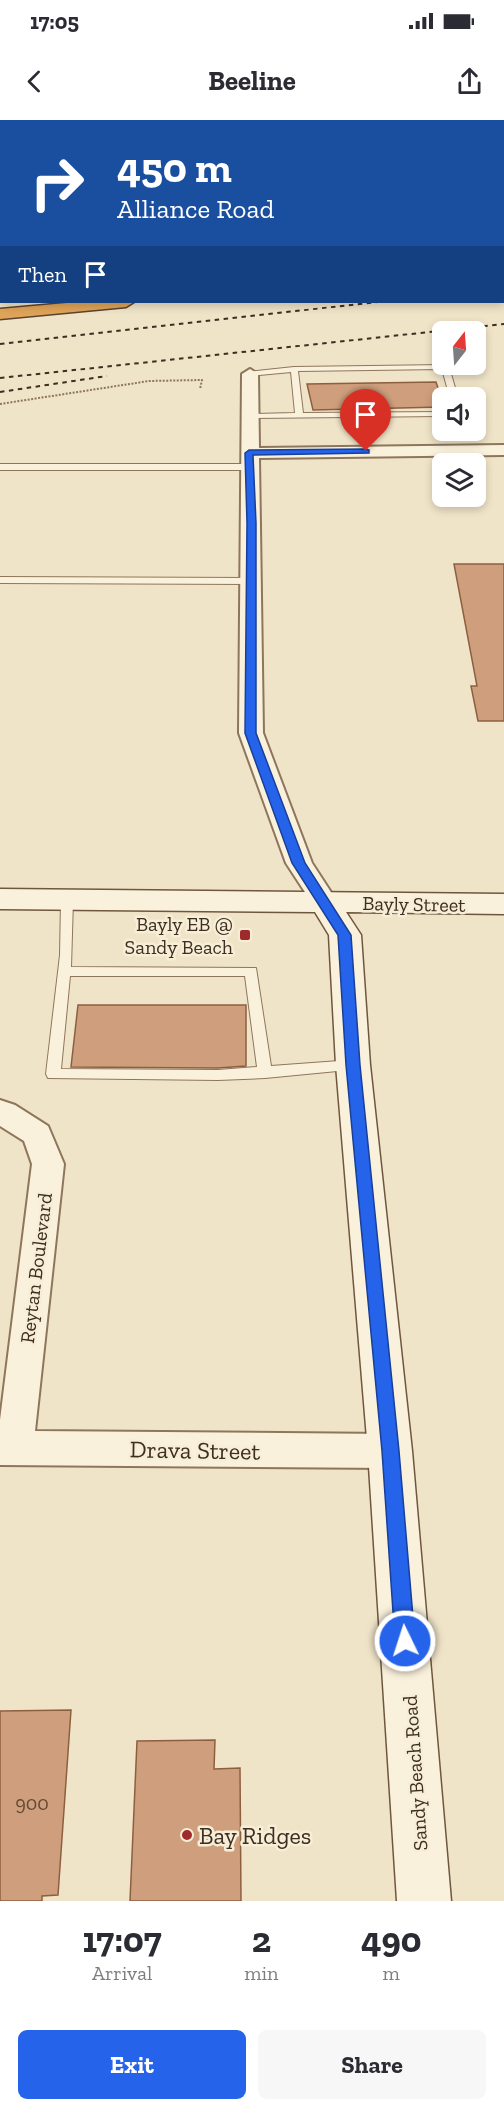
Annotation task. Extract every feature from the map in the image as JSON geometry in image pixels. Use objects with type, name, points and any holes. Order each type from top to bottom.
[{"type":"highway","points":[[0,314],[114,303]]},
{"type":"street","name":"Sandy Beach Road","points":[[250,374],[251,733],[298,863],[345,935],[353,1065],[390,1451],[424,1901]]},
{"type":"street","points":[[249,460],[504,450]]},
{"type":"street","name":"Bayly Street","points":[[0,899],[504,904]]},
{"type":"street","name":"Reytan Boulevard","points":[[0,1112],[37,1134],[48,1164],[8,1448]]},
{"type":"street","name":"Drava Street","points":[[8,1448],[390,1451]]},
{"type":"lane","points":[[250,374],[294,369],[445,367],[451,387]]},
{"type":"lane","points":[[294,369],[299,416]]},
{"type":"lane","points":[[250,416],[432,414]]},
{"type":"lane","points":[[0,467],[249,460]]},
{"type":"lane","points":[[0,580],[252,581]]},
{"type":"lane","points":[[67,900],[64,972],[53,1074],[218,1075],[353,1065]]},
{"type":"lane","points":[[64,972],[250,971],[265,1073]]},
{"type":"path","points":[[0,404],[149,381],[202,380],[200,389]]},
{"type":"building","points":[[436,382],[438,387],[432,387],[432,407],[313,410],[307,384]]},
{"type":"building","points":[[454,564],[504,564],[504,721],[478,721],[471,686],[477,686]]},
{"type":"building","points":[[78,1005],[246,1005],[246,1066],[218,1068],[71,1067]]},
{"type":"building","points":[[71,1710],[58,1895],[42,1896],[42,1901],[0,1901],[0,1711]]},
{"type":"building","name":"Bay Ridges","points":[[215,1740],[214,1769],[240,1768],[241,1901],[130,1901],[137,1741]]},
{"type":"railway","points":[[0,344],[368,303]]},
{"type":"railway","points":[[0,378],[504,324]]},
{"type":"railway","points":[[0,392],[107,376]]},
{"type":"place","name":"Bayly EB @ Sandy Beach","points":[[245,935]]},
{"type":"place","name":"Bay Ridges","points":[[187,1835]]},
{"type":"route","points":[[366,451],[249,453],[252,523],[251,733],[298,863],[345,935],[353,1065],[390,1451],[405,1641]]}]
